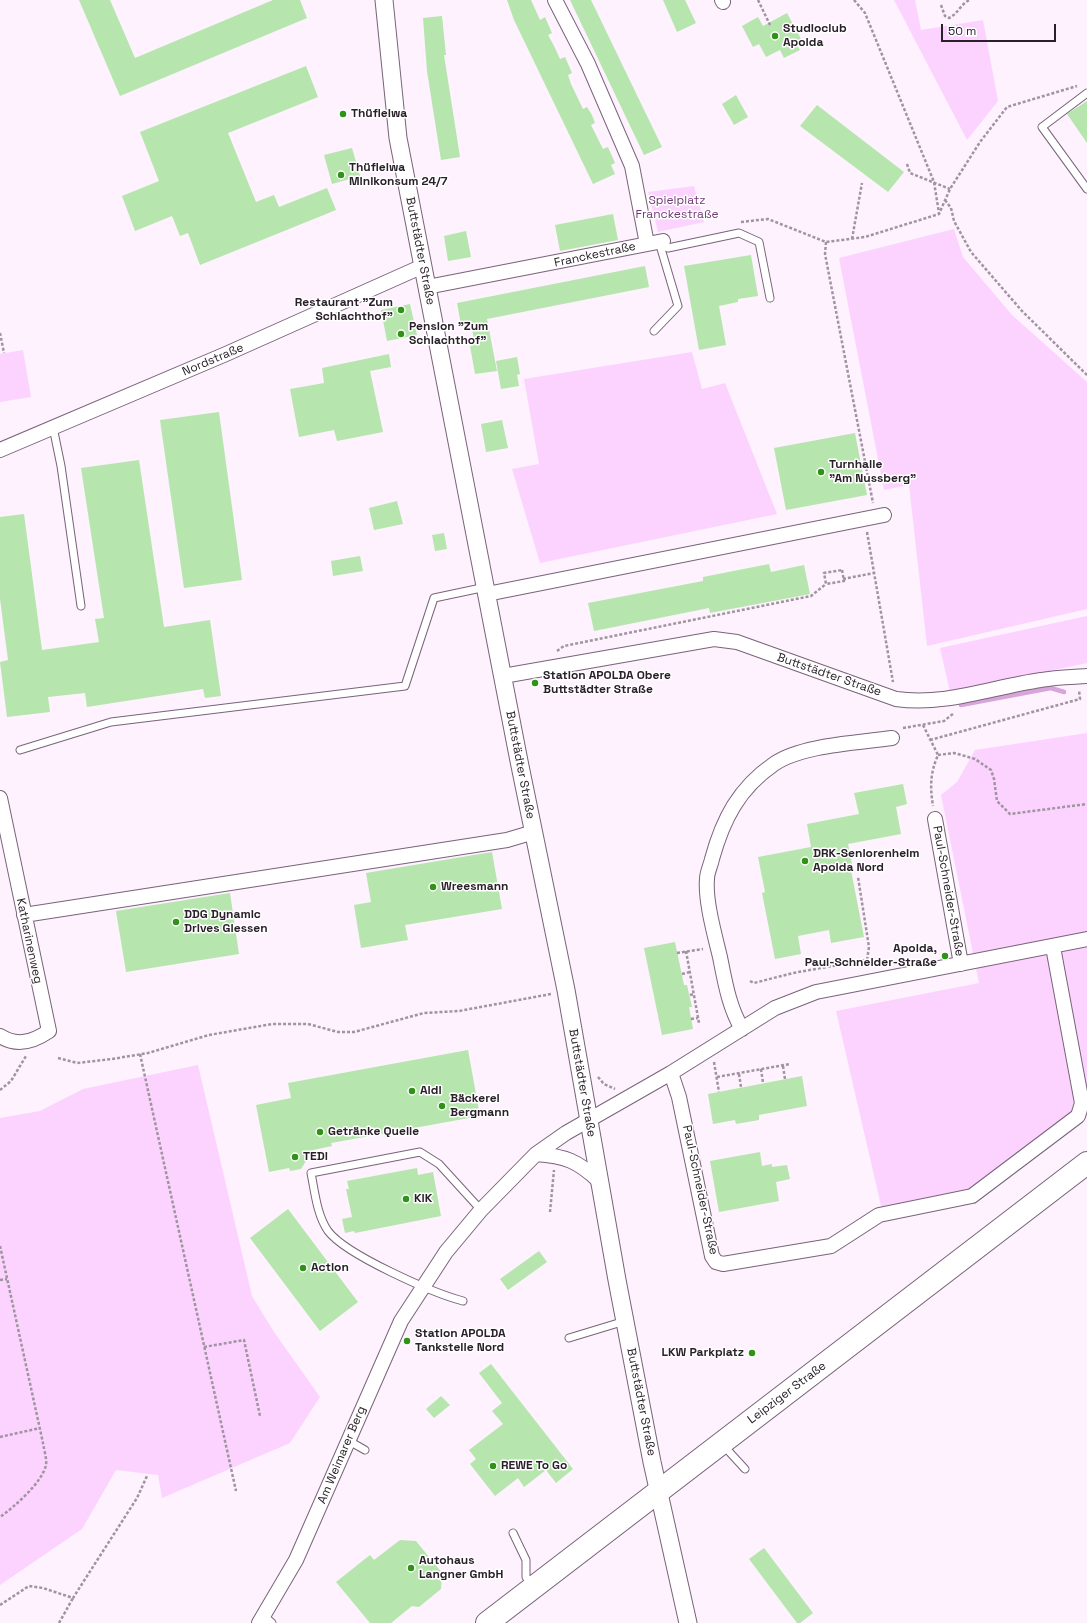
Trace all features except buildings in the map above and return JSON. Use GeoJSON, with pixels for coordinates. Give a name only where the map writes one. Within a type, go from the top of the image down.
{"type":"FeatureCollection","features":[{"type":"Feature","properties":{"kind":"main road","name":"Leipziger Straße"},"geometry":{"type":"LineString","coordinates":[[487,1623],[1087,1163]]}},
{"type":"Feature","properties":{"kind":"street","name":"Buttstädter Straße"},"geometry":{"type":"LineString","coordinates":[[384,0],[395,120],[503,676],[566,990],[625,1321],[659,1492],[688,1623]]}},
{"type":"Feature","properties":{"kind":"street","name":"Franckestraße"},"geometry":{"type":"LineString","coordinates":[[427,287],[656,242],[632,166],[588,64],[555,0]]}},
{"type":"Feature","properties":{"kind":"street","name":"Nordstraße"},"geometry":{"type":"LineString","coordinates":[[0,450],[226,354],[424,266]]}},
{"type":"Feature","properties":{"kind":"street"},"geometry":{"type":"LineString","coordinates":[[487,590],[875,517]]}},
{"type":"Feature","properties":{"kind":"street","name":"Buttstädter Straße"},"geometry":{"type":"LineString","coordinates":[[503,676],[714,639],[738,642],[896,699],[928,701],[953,698],[1042,680],[1082,676]]}},
{"type":"Feature","properties":{"kind":"street"},"geometry":{"type":"LineString","coordinates":[[742,1029],[732,1008],[717,947],[707,879],[716,844],[728,813],[754,780],[775,763],[806,751],[897,733]]}},
{"type":"Feature","properties":{"kind":"street","name":"Katharinenweg"},"geometry":{"type":"LineString","coordinates":[[0,798],[49,1031],[37,1040],[23,1043],[7,1040],[0,1036]]}},
{"type":"Feature","properties":{"kind":"street","name":"Paul-Schneider-Straße"},"geometry":{"type":"LineString","coordinates":[[935,819],[961,964]]}},
{"type":"Feature","properties":{"kind":"street"},"geometry":{"type":"LineString","coordinates":[[24,915],[507,840],[534,832]]}},
{"type":"Feature","properties":{"kind":"street","name":"Paul-Schneider-Straße"},"geometry":{"type":"LineString","coordinates":[[588,1119],[611,1108],[671,1073],[776,1008],[816,992],[1053,947],[1087,939]]}},
{"type":"Feature","properties":{"kind":"street","name":"Paul-Schneider-Straße"},"geometry":{"type":"LineString","coordinates":[[671,1073],[679,1097],[712,1256],[716,1262],[723,1264],[831,1246],[879,1215],[972,1196],[1078,1116],[1082,1103],[1053,947]]}},
{"type":"Feature","properties":{"kind":"street","name":"Am Weimarer Berg"},"geometry":{"type":"LineString","coordinates":[[265,1620],[296,1560],[401,1321],[446,1252],[481,1210],[536,1154],[588,1119]]}},
{"type":"Feature","properties":{"kind":"street"},"geometry":{"type":"LineString","coordinates":[[536,1154],[556,1156],[580,1164],[599,1181]]}},
{"type":"Feature","properties":{"kind":"lane"},"geometry":{"type":"LineString","coordinates":[[1087,93],[1042,127],[1087,189]]}},
{"type":"Feature","properties":{"kind":"lane"},"geometry":{"type":"LineString","coordinates":[[656,242],[668,248],[739,233],[759,242],[770,298]]}},
{"type":"Feature","properties":{"kind":"lane"},"geometry":{"type":"LineString","coordinates":[[654,331],[678,306],[656,242]]}},
{"type":"Feature","properties":{"kind":"lane"},"geometry":{"type":"LineString","coordinates":[[53,427],[61,466],[81,606]]}},
{"type":"Feature","properties":{"kind":"lane"},"geometry":{"type":"LineString","coordinates":[[20,750],[111,722],[406,686],[434,598],[487,590]]}},
{"type":"Feature","properties":{"kind":"lane"},"geometry":{"type":"LineString","coordinates":[[463,1302],[442,1295],[350,1250],[329,1232],[320,1216],[311,1173],[420,1152],[439,1164],[481,1210]]}},
{"type":"Feature","properties":{"kind":"lane"},"geometry":{"type":"LineString","coordinates":[[569,1338],[625,1321]]}},
{"type":"Feature","properties":{"kind":"lane"},"geometry":{"type":"LineString","coordinates":[[348,1441],[365,1450]]}},
{"type":"Feature","properties":{"kind":"lane"},"geometry":{"type":"LineString","coordinates":[[721,1444],[744,1470]]}},
{"type":"Feature","properties":{"kind":"lane"},"geometry":{"type":"LineString","coordinates":[[513,1533],[526,1560],[526,1576],[533,1587]]}},
{"type":"Feature","properties":{"kind":"path"},"geometry":{"type":"LineString","coordinates":[[758,0],[770,26]]}},
{"type":"Feature","properties":{"kind":"path"},"geometry":{"type":"LineString","coordinates":[[854,0],[868,20],[934,182],[939,214]]}},
{"type":"Feature","properties":{"kind":"path"},"geometry":{"type":"LineString","coordinates":[[941,5],[945,16],[950,18],[970,0]]}},
{"type":"Feature","properties":{"kind":"path"},"geometry":{"type":"LineString","coordinates":[[739,222],[768,220],[826,242],[865,237],[939,214],[950,190],[980,142],[1006,107],[1080,85]]}},
{"type":"Feature","properties":{"kind":"path"},"geometry":{"type":"LineString","coordinates":[[907,164],[910,173],[950,190]]}},
{"type":"Feature","properties":{"kind":"path"},"geometry":{"type":"LineString","coordinates":[[852,239],[862,182]]}},
{"type":"Feature","properties":{"kind":"path"},"geometry":{"type":"LineString","coordinates":[[945,200],[951,208],[954,221],[971,252],[1022,311],[1087,375]]}},
{"type":"Feature","properties":{"kind":"path"},"geometry":{"type":"LineString","coordinates":[[826,242],[825,254],[875,517],[874,573],[896,699]]}},
{"type":"Feature","properties":{"kind":"path"},"geometry":{"type":"LineString","coordinates":[[0,333],[4,353]]}},
{"type":"Feature","properties":{"kind":"path"},"geometry":{"type":"LineString","coordinates":[[826,584],[824,572],[842,570],[843,579]]}},
{"type":"Feature","properties":{"kind":"path"},"geometry":{"type":"LineString","coordinates":[[552,655],[564,646],[811,596],[826,584],[874,573]]}},
{"type":"Feature","properties":{"kind":"path"},"geometry":{"type":"LineString","coordinates":[[930,740],[1080,700],[1082,676]]}},
{"type":"Feature","properties":{"kind":"path"},"geometry":{"type":"LineString","coordinates":[[897,733],[923,725],[936,723],[951,717],[954,712],[953,698]]}},
{"type":"Feature","properties":{"kind":"path"},"geometry":{"type":"LineString","coordinates":[[923,725],[938,755]]}},
{"type":"Feature","properties":{"kind":"path"},"geometry":{"type":"LineString","coordinates":[[938,755],[954,753],[965,756],[975,759],[991,770],[994,779],[997,801],[1010,814],[1087,804]]}},
{"type":"Feature","properties":{"kind":"path"},"geometry":{"type":"LineString","coordinates":[[935,819],[930,787],[931,771],[938,755]]}},
{"type":"Feature","properties":{"kind":"path"},"geometry":{"type":"LineString","coordinates":[[750,982],[754,983],[793,973],[867,960],[870,947],[858,877]]}},
{"type":"Feature","properties":{"kind":"path"},"geometry":{"type":"LineString","coordinates":[[677,953],[717,947]]}},
{"type":"Feature","properties":{"kind":"path"},"geometry":{"type":"LineString","coordinates":[[686,951],[699,1023]]}},
{"type":"Feature","properties":{"kind":"path"},"geometry":{"type":"LineString","coordinates":[[682,974],[690,972]]}},
{"type":"Feature","properties":{"kind":"path"},"geometry":{"type":"LineString","coordinates":[[58,1058],[77,1063],[148,1053],[209,1035],[272,1024],[308,1024],[338,1032],[354,1032],[424,1013],[459,1011],[566,990]]}},
{"type":"Feature","properties":{"kind":"path"},"geometry":{"type":"LineString","coordinates":[[690,995],[694,994]]}},
{"type":"Feature","properties":{"kind":"path"},"geometry":{"type":"LineString","coordinates":[[691,1019],[698,1018]]}},
{"type":"Feature","properties":{"kind":"path"},"geometry":{"type":"LineString","coordinates":[[0,1090],[11,1081],[29,1051],[31,1041]]}},
{"type":"Feature","properties":{"kind":"path"},"geometry":{"type":"LineString","coordinates":[[707,1051],[714,1061],[719,1092]]}},
{"type":"Feature","properties":{"kind":"path"},"geometry":{"type":"LineString","coordinates":[[140,1054],[236,1491]]}},
{"type":"Feature","properties":{"kind":"path"},"geometry":{"type":"LineString","coordinates":[[717,1077],[790,1064]]}},
{"type":"Feature","properties":{"kind":"path"},"geometry":{"type":"LineString","coordinates":[[782,1066],[785,1079]]}},
{"type":"Feature","properties":{"kind":"path"},"geometry":{"type":"LineString","coordinates":[[761,1069],[763,1083]]}},
{"type":"Feature","properties":{"kind":"path"},"geometry":{"type":"LineString","coordinates":[[597,1074],[604,1084],[617,1089]]}},
{"type":"Feature","properties":{"kind":"path"},"geometry":{"type":"LineString","coordinates":[[739,1074],[741,1087]]}},
{"type":"Feature","properties":{"kind":"path"},"geometry":{"type":"LineString","coordinates":[[550,1212],[556,1156]]}},
{"type":"Feature","properties":{"kind":"path"},"geometry":{"type":"LineString","coordinates":[[0,1246],[40,1428],[46,1465],[39,1479],[17,1505],[0,1517]]}},
{"type":"Feature","properties":{"kind":"path"},"geometry":{"type":"LineString","coordinates":[[0,1280],[7,1279]]}},
{"type":"Feature","properties":{"kind":"path"},"geometry":{"type":"LineString","coordinates":[[204,1347],[244,1340],[260,1416]]}},
{"type":"Feature","properties":{"kind":"path"},"geometry":{"type":"LineString","coordinates":[[0,1437],[40,1428]]}},
{"type":"Feature","properties":{"kind":"path"},"geometry":{"type":"LineString","coordinates":[[59,1623],[73,1598],[137,1498],[147,1476]]}},
{"type":"Feature","properties":{"kind":"path"},"geometry":{"type":"LineString","coordinates":[[0,1605],[29,1586],[43,1588],[73,1598]]}},
{"type":"Feature","properties":{"kind":"green space"},"geometry":{"type":"Polygon","coordinates":[[[894,0],[915,0],[921,30],[983,20],[998,101],[967,140],[894,0]]]}},
{"type":"Feature","properties":{"kind":"green space","name":"Spielplatz Franckestraße"},"geometry":{"type":"Polygon","coordinates":[[[694,186],[704,222],[658,232],[648,192],[694,186]]]}},
{"type":"Feature","properties":{"kind":"green space"},"geometry":{"type":"Polygon","coordinates":[[[954,229],[963,257],[1012,315],[1087,382],[1087,609],[927,646],[909,485],[884,490],[839,258],[954,229]]]}},
{"type":"Feature","properties":{"kind":"green space"},"geometry":{"type":"Polygon","coordinates":[[[23,350],[31,397],[0,402],[0,354],[23,350]]]}},
{"type":"Feature","properties":{"kind":"green space"},"geometry":{"type":"Polygon","coordinates":[[[692,352],[702,389],[725,383],[777,514],[540,563],[512,469],[539,464],[524,379],[692,352]]]}},
{"type":"Feature","properties":{"kind":"green space"},"geometry":{"type":"Polygon","coordinates":[[[1087,616],[1087,663],[950,692],[940,648],[1087,616]]]}},
{"type":"Feature","properties":{"kind":"green space"},"geometry":{"type":"Polygon","coordinates":[[[1087,733],[1087,1104],[976,1190],[882,1210],[836,1011],[979,983],[941,795],[957,782],[975,750],[1087,733]]]}},
{"type":"Feature","properties":{"kind":"green space"},"geometry":{"type":"Polygon","coordinates":[[[198,1065],[252,1296],[274,1332],[320,1397],[290,1443],[162,1498],[158,1475],[116,1470],[82,1529],[0,1585],[0,1118],[40,1111],[83,1089],[198,1065]]]}},
{"type":"Feature","properties":{"kind":"waterway"},"geometry":{"type":"LineString","coordinates":[[961,705],[1051,688],[1064,692]]}},
{"type":"Feature","properties":{"kind":"place","name":"Studioclub Apolda"},"geometry":{"type":"Point","coordinates":[775,36]}},
{"type":"Feature","properties":{"kind":"place","name":"Thüfleiwa"},"geometry":{"type":"Point","coordinates":[343,114]}},
{"type":"Feature","properties":{"kind":"place","name":"Thüfleiwa Minikonsum 24/7"},"geometry":{"type":"Point","coordinates":[341,175]}},
{"type":"Feature","properties":{"kind":"place","name":"Restaurant \"Zum Schlachthof\""},"geometry":{"type":"Point","coordinates":[401,310]}},
{"type":"Feature","properties":{"kind":"place","name":"Pension \"Zum Schlachthof\""},"geometry":{"type":"Point","coordinates":[401,334]}},
{"type":"Feature","properties":{"kind":"place","name":"Turnhalle \"Am Nussberg\""},"geometry":{"type":"Point","coordinates":[821,472]}},
{"type":"Feature","properties":{"kind":"place","name":"Station APOLDA Obere Buttstädter Straße"},"geometry":{"type":"Point","coordinates":[535,683]}},
{"type":"Feature","properties":{"kind":"place","name":"DRK-Seniorenheim Apolda Nord"},"geometry":{"type":"Point","coordinates":[805,861]}},
{"type":"Feature","properties":{"kind":"place","name":"Wreesmann"},"geometry":{"type":"Point","coordinates":[433,887]}},
{"type":"Feature","properties":{"kind":"place","name":"DDG Dynamic Drives Giessen"},"geometry":{"type":"Point","coordinates":[176,922]}},
{"type":"Feature","properties":{"kind":"place","name":"Apolda, Paul-Schneider-Straße"},"geometry":{"type":"Point","coordinates":[945,956]}},
{"type":"Feature","properties":{"kind":"place","name":"Aldi"},"geometry":{"type":"Point","coordinates":[412,1091]}},
{"type":"Feature","properties":{"kind":"place","name":"Bäckerei Bergmann"},"geometry":{"type":"Point","coordinates":[442,1106]}},
{"type":"Feature","properties":{"kind":"place","name":"Getränke Quelle"},"geometry":{"type":"Point","coordinates":[320,1132]}},
{"type":"Feature","properties":{"kind":"place","name":"TEDi"},"geometry":{"type":"Point","coordinates":[295,1157]}},
{"type":"Feature","properties":{"kind":"place","name":"KiK"},"geometry":{"type":"Point","coordinates":[406,1199]}},
{"type":"Feature","properties":{"kind":"place","name":"Action"},"geometry":{"type":"Point","coordinates":[303,1268]}},
{"type":"Feature","properties":{"kind":"place","name":"Station APOLDA Tankstelle Nord"},"geometry":{"type":"Point","coordinates":[407,1341]}},
{"type":"Feature","properties":{"kind":"place","name":"LKW Parkplatz"},"geometry":{"type":"Point","coordinates":[752,1353]}},
{"type":"Feature","properties":{"kind":"place","name":"REWE To Go"},"geometry":{"type":"Point","coordinates":[493,1466]}},
{"type":"Feature","properties":{"kind":"place","name":"Autohaus Langner GmbH"},"geometry":{"type":"Point","coordinates":[411,1568]}}]}
